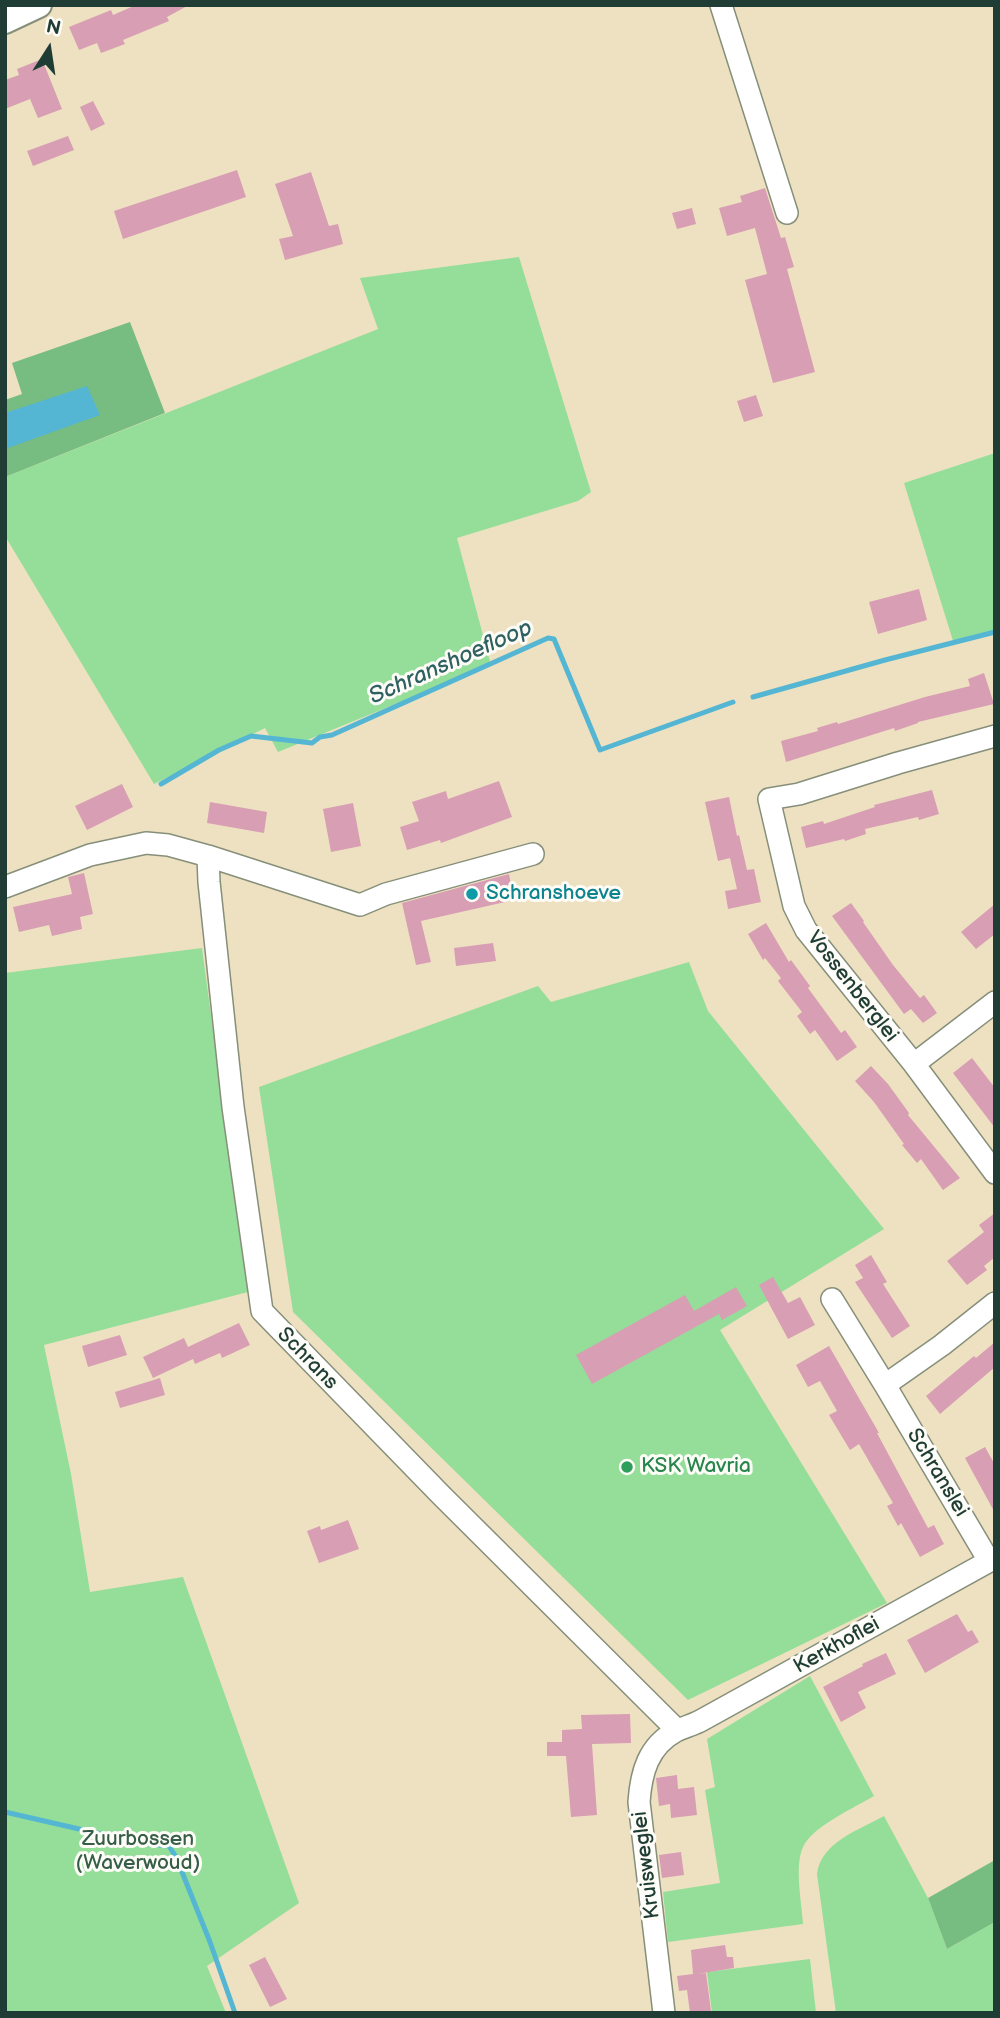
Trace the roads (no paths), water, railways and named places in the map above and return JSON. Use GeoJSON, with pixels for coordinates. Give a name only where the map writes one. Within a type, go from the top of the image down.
{"type":"FeatureCollection","features":[{"type":"Feature","properties":{"kind":"street"},"geometry":{"type":"LineString","coordinates":[[5,20],[39,5]]}},
{"type":"Feature","properties":{"kind":"street"},"geometry":{"type":"LineString","coordinates":[[721,5],[787,214]]}},
{"type":"Feature","properties":{"kind":"street","name":"Vossenberglei"},"geometry":{"type":"LineString","coordinates":[[995,736],[799,794],[769,799],[794,906],[806,930],[914,1064],[995,1172]]}},
{"type":"Feature","properties":{"kind":"street"},"geometry":{"type":"LineString","coordinates":[[5,887],[90,855],[146,842],[208,856],[360,905],[386,894],[533,854]]}},
{"type":"Feature","properties":{"kind":"street","name":"Schrans"},"geometry":{"type":"LineString","coordinates":[[208,856],[233,1107],[262,1311],[431,1486],[677,1730]]}},
{"type":"Feature","properties":{"kind":"street"},"geometry":{"type":"LineString","coordinates":[[914,1064],[995,1002]]}},
{"type":"Feature","properties":{"kind":"street","name":"Schranslei"},"geometry":{"type":"LineString","coordinates":[[832,1299],[992,1560]]}},
{"type":"Feature","properties":{"kind":"street"},"geometry":{"type":"LineString","coordinates":[[885,1385],[995,1303]]}},
{"type":"Feature","properties":{"kind":"street","name":"Kerkhoflei"},"geometry":{"type":"LineString","coordinates":[[677,1730],[690,1727],[992,1560]]}},
{"type":"Feature","properties":{"kind":"street","name":"Kruisweglei"},"geometry":{"type":"LineString","coordinates":[[664,2013],[639,1802],[640,1780],[659,1743],[677,1730]]}},
{"type":"Feature","properties":{"kind":"water"},"geometry":{"type":"Polygon","coordinates":[[[87,386],[100,415],[5,449],[5,413],[87,386]]]}},
{"type":"Feature","properties":{"kind":"waterway","name":"Schranshoefloop"},"geometry":{"type":"LineString","coordinates":[[753,697],[995,632]]}},
{"type":"Feature","properties":{"kind":"waterway","name":"Schranshoefloop"},"geometry":{"type":"LineString","coordinates":[[161,784],[219,750],[251,736],[312,743],[320,737],[332,735],[548,638],[554,639],[600,750],[733,702]]}},
{"type":"Feature","properties":{"kind":"waterway"},"geometry":{"type":"LineString","coordinates":[[5,1812],[140,1843],[169,1846],[176,1857],[210,1942],[235,2013]]}},
{"type":"Feature","properties":{"kind":"place","name":"Schranshoeve"},"geometry":{"type":"Point","coordinates":[472,894]}},
{"type":"Feature","properties":{"kind":"place","name":"KSK Wavria"},"geometry":{"type":"Point","coordinates":[627,1467]}},
{"type":"Feature","properties":{"kind":"park label","name":"Zuurbossen (Waverwoud)"},"geometry":{"type":"Point","coordinates":[138,1852]}}]}
